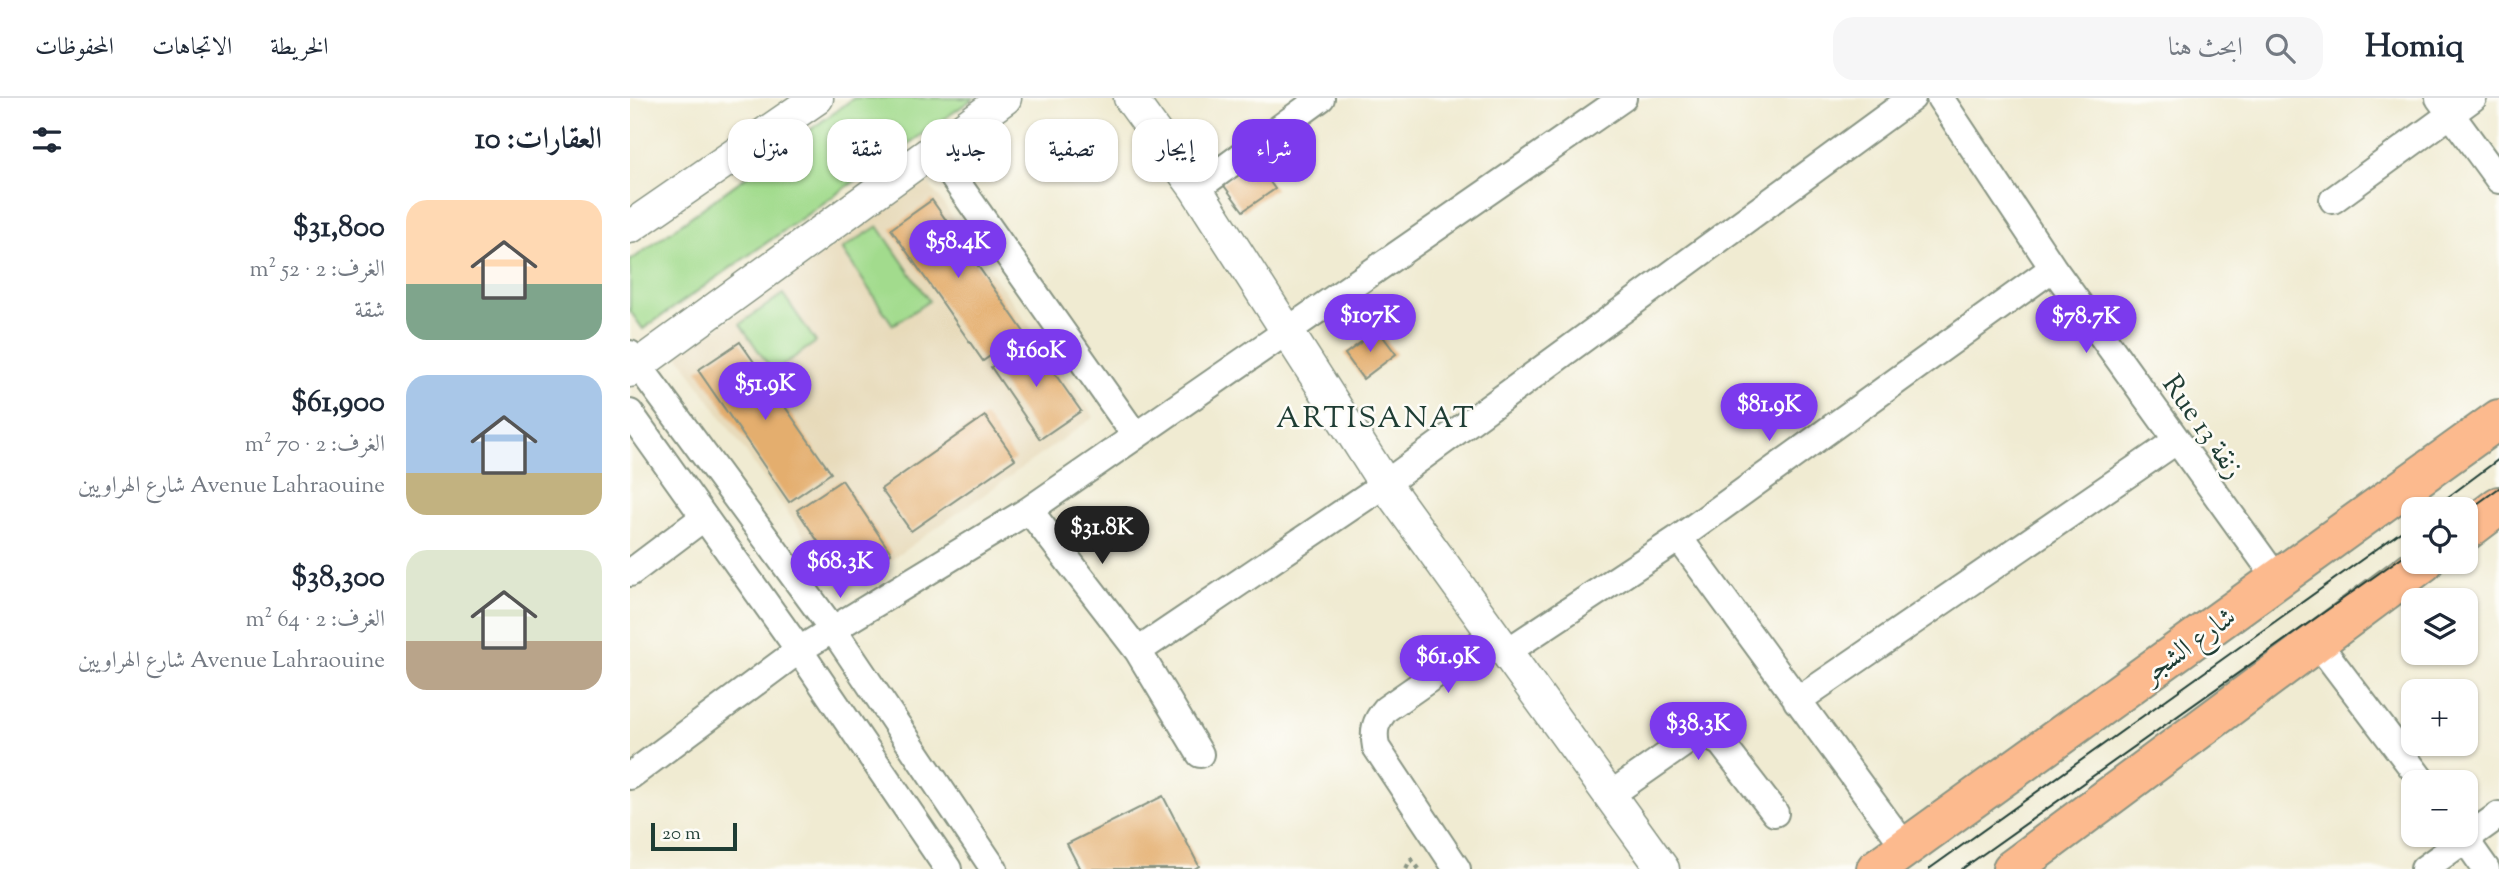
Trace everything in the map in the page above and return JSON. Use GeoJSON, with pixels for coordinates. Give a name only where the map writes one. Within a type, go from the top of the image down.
{"type":"FeatureCollection","features":[{"type":"Feature","properties":{"kind":"main road","name":"شارع الشجر"},"geometry":{"type":"LineString","coordinates":[[1891,859],[2499,419]]}},
{"type":"Feature","properties":{"kind":"main road"},"geometry":{"type":"LineString","coordinates":[[2478,522],[2499,506]]}},
{"type":"Feature","properties":{"kind":"main road"},"geometry":{"type":"LineString","coordinates":[[2012,869],[2408,574]]}},
{"type":"Feature","properties":{"kind":"street"},"geometry":{"type":"LineString","coordinates":[[630,227],[817,98]]}},
{"type":"Feature","properties":{"kind":"street"},"geometry":{"type":"LineString","coordinates":[[976,119],[1005,98]]}},
{"type":"Feature","properties":{"kind":"street"},"geometry":{"type":"LineString","coordinates":[[1130,98],[1196,189],[1385,484],[1502,642],[1662,869]]}},
{"type":"Feature","properties":{"kind":"street"},"geometry":{"type":"LineString","coordinates":[[1196,189],[1321,98]]}},
{"type":"Feature","properties":{"kind":"street"},"geometry":{"type":"LineString","coordinates":[[630,776],[799,650],[1029,510],[1623,98]]}},
{"type":"Feature","properties":{"kind":"street"},"geometry":{"type":"LineString","coordinates":[[1138,651],[1385,484],[1912,98]]}},
{"type":"Feature","properties":{"kind":"street","name":"Rue 13 زنقة"},"geometry":{"type":"LineString","coordinates":[[1940,98],[2053,268],[2277,579]]}},
{"type":"Feature","properties":{"kind":"street"},"geometry":{"type":"LineString","coordinates":[[2333,200],[2445,106],[2473,98]]}},
{"type":"Feature","properties":{"kind":"street"},"geometry":{"type":"LineString","coordinates":[[2445,106],[2499,180]]}},
{"type":"Feature","properties":{"kind":"street"},"geometry":{"type":"LineString","coordinates":[[921,159],[633,363],[834,631],[994,869]]}},
{"type":"Feature","properties":{"kind":"street"},"geometry":{"type":"LineString","coordinates":[[957,182],[1135,435]]}},
{"type":"Feature","properties":{"kind":"street"},"geometry":{"type":"LineString","coordinates":[[1457,869],[1376,747],[1374,731],[1378,719],[1386,709],[1679,538],[2053,268]]}},
{"type":"Feature","properties":{"kind":"street"},"geometry":{"type":"LineString","coordinates":[[630,413],[799,650],[948,869]]}},
{"type":"Feature","properties":{"kind":"street"},"geometry":{"type":"LineString","coordinates":[[1797,701],[2176,441]]}},
{"type":"Feature","properties":{"kind":"street"},"geometry":{"type":"LineString","coordinates":[[1029,510],[1138,651],[1200,754]]}},
{"type":"Feature","properties":{"kind":"street"},"geometry":{"type":"LineString","coordinates":[[630,573],[703,518]]}},
{"type":"Feature","properties":{"kind":"street"},"geometry":{"type":"LineString","coordinates":[[1679,538],[1797,701],[1891,859]]}},
{"type":"Feature","properties":{"kind":"street"},"geometry":{"type":"LineString","coordinates":[[2317,642],[2414,770]]}},
{"type":"Feature","properties":{"kind":"street"},"geometry":{"type":"LineString","coordinates":[[1610,795],[1693,737],[1708,736],[1721,743],[1774,813]]}},
{"type":"Feature","properties":{"kind":"street"},"geometry":{"type":"LineString","coordinates":[[2478,828],[2499,815]]}},
{"type":"Feature","properties":{"kind":"street"},"geometry":{"type":"LineString","coordinates":[[2424,869],[2452,847]]}},
{"type":"Feature","properties":{"kind":"street"},"geometry":{"type":"LineString","coordinates":[[2471,847],[2486,869]]}},
{"type":"Feature","properties":{"kind":"path"},"geometry":{"type":"LineString","coordinates":[[1406,869],[1411,859],[1419,869]]}},
{"type":"Feature","properties":{"kind":"shaded area"},"geometry":{"type":"Polygon","coordinates":[[[928,182],[1094,417],[844,593],[678,355],[928,182]]]}},
{"type":"Feature","properties":{"kind":"green space"},"geometry":{"type":"Polygon","coordinates":[[[854,98],[974,98],[944,119],[921,119],[921,135],[907,145],[907,119],[827,119],[827,182],[854,182],[643,329],[630,311],[630,261],[739,182],[813,182],[813,128],[854,98]]]}},
{"type":"Feature","properties":{"kind":"green space"},"geometry":{"type":"Polygon","coordinates":[[[878,226],[929,301],[893,325],[842,249],[878,226]]]}},
{"type":"Feature","properties":{"kind":"green space"},"geometry":{"type":"Polygon","coordinates":[[[783,294],[816,342],[773,372],[740,324],[783,294]]]}},
{"type":"Feature","properties":{"kind":"building"},"geometry":{"type":"Polygon","coordinates":[[[1232,176],[1232,182],[1270,182],[1275,189],[1243,211],[1222,183],[1232,176]]]}},
{"type":"Feature","properties":{"kind":"building"},"geometry":{"type":"Polygon","coordinates":[[[932,200],[1024,332],[983,361],[891,229],[932,200]]]}},
{"type":"Feature","properties":{"kind":"building"},"geometry":{"type":"Polygon","coordinates":[[[1378,330],[1396,354],[1363,379],[1345,354],[1378,330]]]}},
{"type":"Feature","properties":{"kind":"building"},"geometry":{"type":"Polygon","coordinates":[[[1031,340],[1081,411],[1040,439],[991,367],[1031,340]]]}},
{"type":"Feature","properties":{"kind":"building"},"geometry":{"type":"Polygon","coordinates":[[[740,342],[831,473],[789,502],[698,370],[740,342]]]}},
{"type":"Feature","properties":{"kind":"building"},"geometry":{"type":"Polygon","coordinates":[[[985,416],[1015,459],[911,531],[881,489],[985,416]]]}},
{"type":"Feature","properties":{"kind":"building"},"geometry":{"type":"Polygon","coordinates":[[[842,480],[891,553],[846,583],[797,510],[842,480]]]}},
{"type":"Feature","properties":{"kind":"building"},"geometry":{"type":"Polygon","coordinates":[[[1163,796],[1199,866],[1194,869],[1075,869],[1079,867],[1067,844],[1163,796]]]}},
{"type":"Feature","properties":{"kind":"tram line"},"geometry":{"type":"LineString","coordinates":[[2448,497],[2499,459]]}},
{"type":"Feature","properties":{"kind":"tram line"},"geometry":{"type":"LineString","coordinates":[[2478,503],[2499,488]]}},
{"type":"Feature","properties":{"kind":"tram line"},"geometry":{"type":"LineString","coordinates":[[1929,869],[2401,532]]}},
{"type":"Feature","properties":{"kind":"tram line"},"geometry":{"type":"LineString","coordinates":[[1962,869],[2401,558]]}},
{"type":"Feature","properties":{"kind":"district","name":"ARTISANAT"},"geometry":{"type":"Point","coordinates":[1376,417]}}]}
